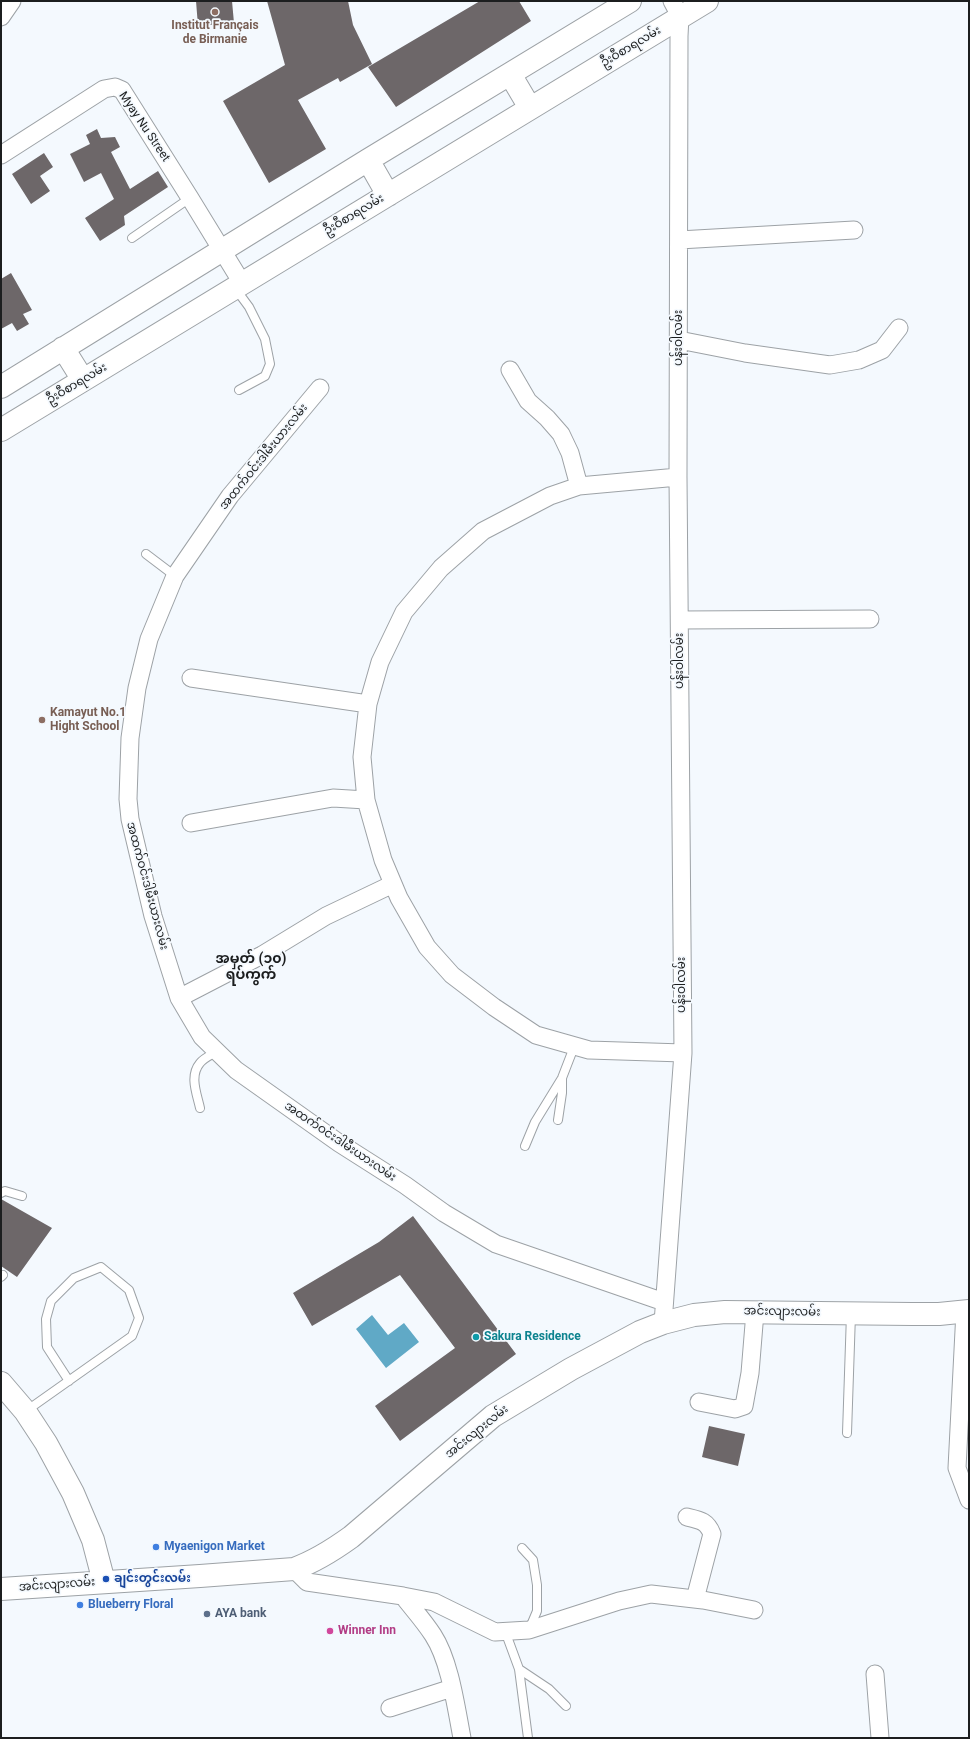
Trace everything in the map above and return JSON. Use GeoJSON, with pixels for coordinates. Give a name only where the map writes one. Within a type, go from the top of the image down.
{"type":"FeatureCollection","features":[{"type":"Feature","properties":{"kind":"main road","name":"ဦးဝီစာရလမ်း"},"geometry":{"type":"LineString","coordinates":[[1,430],[530,108],[676,9],[708,1]]}},
{"type":"Feature","properties":{"kind":"main road"},"geometry":{"type":"LineString","coordinates":[[1,387],[510,74],[615,5]]}},
{"type":"Feature","properties":{"kind":"main road"},"geometry":{"type":"LineString","coordinates":[[510,74],[530,108]]}},
{"type":"Feature","properties":{"kind":"main road"},"geometry":{"type":"LineString","coordinates":[[368,160],[388,195]]}},
{"type":"Feature","properties":{"kind":"main road"},"geometry":{"type":"LineString","coordinates":[[63,348],[83,380]]}},
{"type":"Feature","properties":{"kind":"main road","name":"အင်းလျားလမ်း"},"geometry":{"type":"LineString","coordinates":[[1,1589],[294,1569],[327,1555],[352,1536],[493,1416],[571,1369],[640,1332],[664,1313],[694,1315],[754,1312],[939,1314],[967,1311]]}},
{"type":"Feature","properties":{"kind":"main road"},"geometry":{"type":"LineString","coordinates":[[1,1383],[25,1411],[46,1442],[73,1493],[93,1540],[104,1582]]}},
{"type":"Feature","properties":{"kind":"street"},"geometry":{"type":"LineString","coordinates":[[1,17],[12,1]]}},
{"type":"Feature","properties":{"kind":"street","name":"ပန်းဝါလမ်း"},"geometry":{"type":"LineString","coordinates":[[664,1313],[683,1053],[678,477],[679,36],[676,9]]}},
{"type":"Feature","properties":{"kind":"street","name":"Myay Nu Street"},"geometry":{"type":"LineString","coordinates":[[1,155],[104,90],[115,87],[122,90],[223,250],[238,285]]}},
{"type":"Feature","properties":{"kind":"street"},"geometry":{"type":"LineString","coordinates":[[679,240],[854,230]]}},
{"type":"Feature","properties":{"kind":"street"},"geometry":{"type":"LineString","coordinates":[[678,340],[745,353],[830,365],[859,360],[882,350],[899,328]]}},
{"type":"Feature","properties":{"kind":"street"},"geometry":{"type":"LineString","coordinates":[[510,370],[528,401],[547,418],[561,434],[570,453],[579,486]]}},
{"type":"Feature","properties":{"kind":"street","name":"အထက်ဝင်းဒါမီးယားလမ်း"},"geometry":{"type":"LineString","coordinates":[[320,388],[230,496],[175,576],[149,639],[137,688],[130,738],[128,799],[130,819],[153,916],[180,998],[202,1037],[236,1070],[338,1143],[405,1185],[444,1214],[496,1244],[664,1313]]}},
{"type":"Feature","properties":{"kind":"street"},"geometry":{"type":"LineString","coordinates":[[678,477],[579,486],[550,496],[483,531],[440,568],[404,612],[380,662],[368,704],[362,757],[366,800],[383,860],[399,898],[427,946],[452,975],[494,1007],[536,1035],[589,1050],[683,1053]]}},
{"type":"Feature","properties":{"kind":"street"},"geometry":{"type":"LineString","coordinates":[[680,620],[870,619]]}},
{"type":"Feature","properties":{"kind":"street"},"geometry":{"type":"LineString","coordinates":[[191,678],[368,704]]}},
{"type":"Feature","properties":{"kind":"street"},"geometry":{"type":"LineString","coordinates":[[191,823],[333,798],[366,800]]}},
{"type":"Feature","properties":{"kind":"street"},"geometry":{"type":"LineString","coordinates":[[180,998],[262,955],[326,916],[393,884]]}},
{"type":"Feature","properties":{"kind":"street"},"geometry":{"type":"LineString","coordinates":[[967,1311],[956,1468],[969,1500]]}},
{"type":"Feature","properties":{"kind":"street"},"geometry":{"type":"LineString","coordinates":[[699,1402],[735,1409],[744,1406],[750,1373],[754,1312]]}},
{"type":"Feature","properties":{"kind":"street"},"geometry":{"type":"LineString","coordinates":[[687,1517],[702,1520],[709,1526],[712,1534],[695,1599]]}},
{"type":"Feature","properties":{"kind":"street"},"geometry":{"type":"LineString","coordinates":[[294,1569],[307,1582],[434,1602],[494,1632],[529,1630],[619,1601],[651,1594],[695,1599],[754,1610]]}},
{"type":"Feature","properties":{"kind":"street"},"geometry":{"type":"LineString","coordinates":[[403,1596],[434,1636],[443,1655],[452,1688],[462,1738]]}},
{"type":"Feature","properties":{"kind":"street"},"geometry":{"type":"LineString","coordinates":[[875,1674],[880,1738]]}},
{"type":"Feature","properties":{"kind":"street"},"geometry":{"type":"LineString","coordinates":[[390,1708],[452,1688]]}},
{"type":"Feature","properties":{"kind":"lane"},"geometry":{"type":"LineString","coordinates":[[132,238],[190,198]]}},
{"type":"Feature","properties":{"kind":"lane"},"geometry":{"type":"LineString","coordinates":[[238,285],[248,307],[261,329],[270,364],[266,376],[239,390]]}},
{"type":"Feature","properties":{"kind":"lane"},"geometry":{"type":"LineString","coordinates":[[146,554],[175,576]]}},
{"type":"Feature","properties":{"kind":"lane"},"geometry":{"type":"LineString","coordinates":[[525,1146],[535,1122],[562,1078],[574,1047]]}},
{"type":"Feature","properties":{"kind":"lane"},"geometry":{"type":"LineString","coordinates":[[200,1108],[194,1080],[195,1072],[200,1062],[216,1052]]}},
{"type":"Feature","properties":{"kind":"lane"},"geometry":{"type":"LineString","coordinates":[[558,1120],[562,1093],[562,1078]]}},
{"type":"Feature","properties":{"kind":"lane"},"geometry":{"type":"LineString","coordinates":[[1,1193],[5,1191],[22,1196]]}},
{"type":"Feature","properties":{"kind":"lane"},"geometry":{"type":"LineString","coordinates":[[25,1411],[69,1381],[132,1336],[139,1318],[129,1290],[100,1268],[74,1278],[52,1301],[46,1319],[47,1347],[69,1381]]}},
{"type":"Feature","properties":{"kind":"lane"},"geometry":{"type":"LineString","coordinates":[[847,1433],[851,1313]]}},
{"type":"Feature","properties":{"kind":"lane"},"geometry":{"type":"LineString","coordinates":[[522,1548],[533,1560],[537,1585],[537,1611],[529,1630]]}},
{"type":"Feature","properties":{"kind":"lane"},"geometry":{"type":"LineString","coordinates":[[505,1632],[519,1669],[528,1738]]}},
{"type":"Feature","properties":{"kind":"lane"},"geometry":{"type":"LineString","coordinates":[[519,1669],[549,1689],[566,1706]]}},
{"type":"Feature","properties":{"kind":"water"},"geometry":{"type":"Polygon","coordinates":[[[372,1315],[388,1335],[404,1323],[419,1342],[386,1368],[356,1329],[372,1315]]]}},
{"type":"Feature","properties":{"kind":"building","name":"Institut Français de Birmanie"},"geometry":{"type":"Polygon","coordinates":[[[196,1],[232,1],[234,23],[198,26],[196,1]]]}},
{"type":"Feature","properties":{"kind":"building"},"geometry":{"type":"Polygon","coordinates":[[[267,1],[348,1],[353,25],[372,64],[340,82],[338,78],[298,100],[326,149],[269,183],[223,101],[285,65],[267,1]]]}},
{"type":"Feature","properties":{"kind":"building"},"geometry":{"type":"Polygon","coordinates":[[[480,1],[519,1],[531,21],[396,107],[368,67],[480,1]]]}},
{"type":"Feature","properties":{"kind":"building"},"geometry":{"type":"Polygon","coordinates":[[[97,129],[101,138],[115,137],[120,147],[111,152],[130,189],[158,171],[168,187],[124,216],[125,225],[100,241],[85,218],[114,199],[101,173],[84,182],[70,154],[90,144],[86,135],[97,129]]]}},
{"type":"Feature","properties":{"kind":"building"},"geometry":{"type":"Polygon","coordinates":[[[44,153],[53,167],[40,176],[50,191],[31,204],[12,174],[44,153]]]}},
{"type":"Feature","properties":{"kind":"building"},"geometry":{"type":"Polygon","coordinates":[[[11,273],[32,310],[23,314],[29,324],[17,331],[12,323],[1,329],[1,279],[11,273]]]}},
{"type":"Feature","properties":{"kind":"building"},"geometry":{"type":"Polygon","coordinates":[[[1,1199],[52,1228],[17,1277],[1,1266],[1,1199]]]}},
{"type":"Feature","properties":{"kind":"building","name":"Sakura Residence"},"geometry":{"type":"Polygon","coordinates":[[[413,1216],[516,1354],[400,1441],[375,1406],[455,1348],[400,1275],[312,1326],[293,1293],[379,1242],[413,1216]]]}},
{"type":"Feature","properties":{"kind":"building"},"geometry":{"type":"Polygon","coordinates":[[[709,1426],[745,1434],[738,1466],[702,1457],[709,1426]]]}},
{"type":"Feature","properties":{"kind":"place","name":"Institut Français de Birmanie"},"geometry":{"type":"Point","coordinates":[215,12]}},
{"type":"Feature","properties":{"kind":"place","name":"Kamayut No.1 Hight School"},"geometry":{"type":"Point","coordinates":[42,720]}},
{"type":"Feature","properties":{"kind":"place","name":"Sakura Residence"},"geometry":{"type":"Point","coordinates":[476,1337]}},
{"type":"Feature","properties":{"kind":"place","name":"Myaenigon Market"},"geometry":{"type":"Point","coordinates":[156,1547]}},
{"type":"Feature","properties":{"kind":"place","name":"ချင်းတွင်းလမ်း"},"geometry":{"type":"Point","coordinates":[106,1579]}},
{"type":"Feature","properties":{"kind":"place","name":"Blueberry Floral"},"geometry":{"type":"Point","coordinates":[80,1605]}},
{"type":"Feature","properties":{"kind":"place","name":"AYA bank"},"geometry":{"type":"Point","coordinates":[207,1614]}},
{"type":"Feature","properties":{"kind":"place","name":"Winner Inn"},"geometry":{"type":"Point","coordinates":[330,1631]}},
{"type":"Feature","properties":{"kind":"district","name":"အမှတ် (၁၀) ရပ်ကွက်"},"geometry":{"type":"Point","coordinates":[251,968]}}]}
